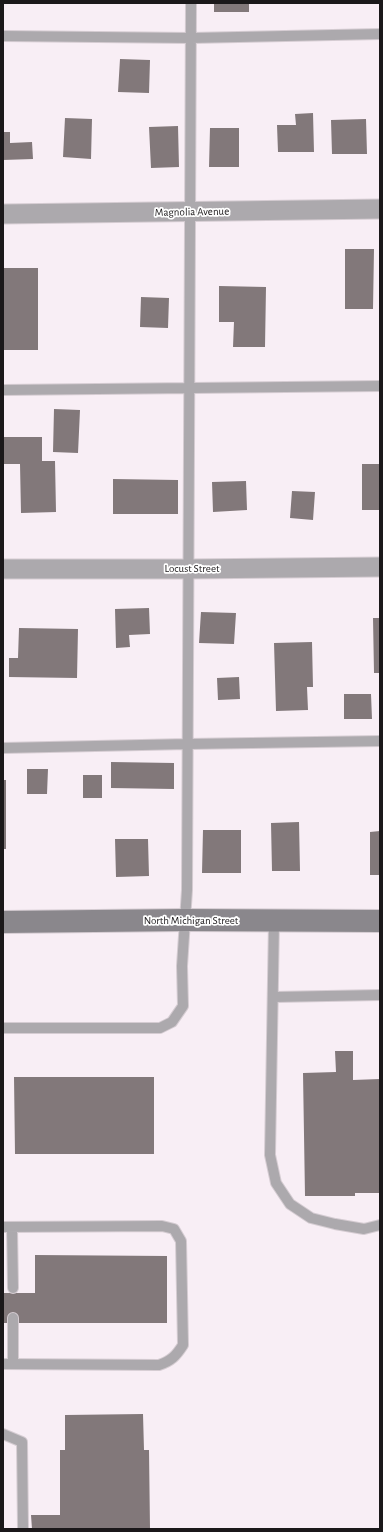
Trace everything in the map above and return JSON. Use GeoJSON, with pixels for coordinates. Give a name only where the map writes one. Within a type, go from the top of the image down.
{"type":"FeatureCollection","features":[{"type":"Feature","properties":{"kind":"street","name":"Magnolia Avenue"},"geometry":{"type":"LineString","coordinates":[[3,214],[380,209]]}},
{"type":"Feature","properties":{"kind":"street","name":"Locust Street"},"geometry":{"type":"LineString","coordinates":[[3,569],[380,567]]}},
{"type":"Feature","properties":{"kind":"street","name":"North Michigan Street"},"geometry":{"type":"LineString","coordinates":[[3,922],[185,920],[380,921]]}},
{"type":"Feature","properties":{"kind":"lane"},"geometry":{"type":"LineString","coordinates":[[3,1028],[160,1028],[172,1022],[183,1006],[182,966],[187,890],[191,3]]}},
{"type":"Feature","properties":{"kind":"lane"},"geometry":{"type":"LineString","coordinates":[[3,36],[191,38],[380,34]]}},
{"type":"Feature","properties":{"kind":"lane"},"geometry":{"type":"LineString","coordinates":[[3,390],[380,386]]}},
{"type":"Feature","properties":{"kind":"lane"},"geometry":{"type":"LineString","coordinates":[[3,748],[380,741]]}},
{"type":"Feature","properties":{"kind":"lane"},"geometry":{"type":"LineString","coordinates":[[274,921],[274,997],[270,1155],[276,1183],[290,1204],[311,1218],[364,1229],[380,1225]]}},
{"type":"Feature","properties":{"kind":"lane"},"geometry":{"type":"LineString","coordinates":[[274,997],[380,995]]}},
{"type":"Feature","properties":{"kind":"lane"},"geometry":{"type":"LineString","coordinates":[[13,1288],[8,1227],[162,1226],[174,1229],[181,1241],[183,1345],[176,1355],[168,1362],[159,1365],[8,1364],[13,1318]]}},
{"type":"Feature","properties":{"kind":"lane"},"geometry":{"type":"LineString","coordinates":[[3,1434],[22,1442],[24,1529]]}},
{"type":"Feature","properties":{"kind":"building"},"geometry":{"type":"Polygon","coordinates":[[[214,3],[249,3],[249,12],[214,12],[214,3]]]}},
{"type":"Feature","properties":{"kind":"building"},"geometry":{"type":"Polygon","coordinates":[[[120,59],[150,60],[149,93],[118,92],[120,59]]]}},
{"type":"Feature","properties":{"kind":"building"},"geometry":{"type":"Polygon","coordinates":[[[313,113],[314,152],[278,152],[277,125],[296,125],[295,114],[313,113]]]}},
{"type":"Feature","properties":{"kind":"building"},"geometry":{"type":"Polygon","coordinates":[[[65,118],[92,119],[91,159],[63,157],[65,118]]]}},
{"type":"Feature","properties":{"kind":"building"},"geometry":{"type":"Polygon","coordinates":[[[366,119],[367,154],[332,154],[331,120],[366,119]]]}},
{"type":"Feature","properties":{"kind":"building"},"geometry":{"type":"Polygon","coordinates":[[[178,126],[179,167],[151,168],[149,127],[178,126]]]}},
{"type":"Feature","properties":{"kind":"building"},"geometry":{"type":"Polygon","coordinates":[[[210,128],[239,128],[239,167],[209,167],[210,128]]]}},
{"type":"Feature","properties":{"kind":"building"},"geometry":{"type":"Polygon","coordinates":[[[3,132],[10,132],[10,143],[32,142],[33,159],[3,160],[3,132]]]}},
{"type":"Feature","properties":{"kind":"building"},"geometry":{"type":"Polygon","coordinates":[[[345,249],[374,249],[373,309],[345,309],[345,249]]]}},
{"type":"Feature","properties":{"kind":"building"},"geometry":{"type":"Polygon","coordinates":[[[3,268],[38,268],[38,350],[3,350],[3,268]]]}},
{"type":"Feature","properties":{"kind":"building"},"geometry":{"type":"Polygon","coordinates":[[[219,286],[266,287],[265,347],[233,347],[234,322],[219,322],[219,286]]]}},
{"type":"Feature","properties":{"kind":"building"},"geometry":{"type":"Polygon","coordinates":[[[141,297],[169,298],[168,328],[140,327],[141,297]]]}},
{"type":"Feature","properties":{"kind":"building"},"geometry":{"type":"Polygon","coordinates":[[[54,409],[80,410],[78,453],[53,452],[54,409]]]}},
{"type":"Feature","properties":{"kind":"building"},"geometry":{"type":"Polygon","coordinates":[[[3,437],[42,437],[42,461],[55,461],[56,512],[21,513],[20,464],[3,464],[3,437]]]}},
{"type":"Feature","properties":{"kind":"building"},"geometry":{"type":"Polygon","coordinates":[[[362,464],[380,464],[380,510],[362,510],[362,464]]]}},
{"type":"Feature","properties":{"kind":"building"},"geometry":{"type":"Polygon","coordinates":[[[113,479],[178,480],[178,514],[113,514],[113,479]]]}},
{"type":"Feature","properties":{"kind":"building"},"geometry":{"type":"Polygon","coordinates":[[[246,481],[247,510],[213,512],[212,482],[246,481]]]}},
{"type":"Feature","properties":{"kind":"building"},"geometry":{"type":"Polygon","coordinates":[[[292,491],[315,492],[313,520],[290,518],[292,491]]]}},
{"type":"Feature","properties":{"kind":"building"},"geometry":{"type":"Polygon","coordinates":[[[149,608],[150,634],[129,635],[130,647],[116,648],[115,609],[149,608]]]}},
{"type":"Feature","properties":{"kind":"building"},"geometry":{"type":"Polygon","coordinates":[[[201,612],[236,613],[234,644],[199,643],[201,612]]]}},
{"type":"Feature","properties":{"kind":"building"},"geometry":{"type":"Polygon","coordinates":[[[373,618],[380,618],[380,673],[374,673],[373,618]]]}},
{"type":"Feature","properties":{"kind":"building"},"geometry":{"type":"Polygon","coordinates":[[[19,628],[78,629],[77,678],[9,677],[9,658],[18,658],[19,628]]]}},
{"type":"Feature","properties":{"kind":"building"},"geometry":{"type":"Polygon","coordinates":[[[312,642],[313,687],[307,687],[308,710],[276,711],[274,643],[312,642]]]}},
{"type":"Feature","properties":{"kind":"building"},"geometry":{"type":"Polygon","coordinates":[[[239,677],[240,699],[218,700],[217,678],[239,677]]]}},
{"type":"Feature","properties":{"kind":"building"},"geometry":{"type":"Polygon","coordinates":[[[344,694],[371,694],[372,719],[344,719],[344,694]]]}},
{"type":"Feature","properties":{"kind":"building"},"geometry":{"type":"Polygon","coordinates":[[[111,762],[174,763],[174,789],[111,788],[111,762]]]}},
{"type":"Feature","properties":{"kind":"building"},"geometry":{"type":"Polygon","coordinates":[[[27,769],[48,769],[47,794],[27,794],[27,769]]]}},
{"type":"Feature","properties":{"kind":"building"},"geometry":{"type":"Polygon","coordinates":[[[83,775],[102,775],[102,798],[83,798],[83,775]]]}},
{"type":"Feature","properties":{"kind":"building"},"geometry":{"type":"Polygon","coordinates":[[[3,780],[6,780],[6,849],[3,849],[3,780]]]}},
{"type":"Feature","properties":{"kind":"building"},"geometry":{"type":"Polygon","coordinates":[[[299,822],[300,871],[272,871],[271,823],[299,822]]]}},
{"type":"Feature","properties":{"kind":"building"},"geometry":{"type":"Polygon","coordinates":[[[203,830],[241,830],[241,873],[202,873],[203,830]]]}},
{"type":"Feature","properties":{"kind":"building"},"geometry":{"type":"Polygon","coordinates":[[[380,831],[380,875],[370,875],[370,832],[380,831]]]}},
{"type":"Feature","properties":{"kind":"building"},"geometry":{"type":"Polygon","coordinates":[[[115,839],[148,839],[149,876],[116,877],[115,839]]]}},
{"type":"Feature","properties":{"kind":"building"},"geometry":{"type":"Polygon","coordinates":[[[335,1051],[353,1051],[353,1080],[380,1079],[380,1193],[355,1193],[355,1196],[305,1196],[303,1073],[336,1072],[335,1051]]]}},
{"type":"Feature","properties":{"kind":"building"},"geometry":{"type":"Polygon","coordinates":[[[14,1077],[154,1077],[154,1154],[15,1154],[14,1077]]]}},
{"type":"Feature","properties":{"kind":"building"},"geometry":{"type":"Polygon","coordinates":[[[35,1255],[167,1256],[167,1323],[3,1323],[3,1293],[35,1293],[35,1255]]]}},
{"type":"Feature","properties":{"kind":"building"},"geometry":{"type":"Polygon","coordinates":[[[143,1414],[144,1450],[149,1450],[150,1529],[32,1529],[31,1515],[60,1515],[60,1450],[65,1450],[65,1415],[143,1414]]]}}]}
